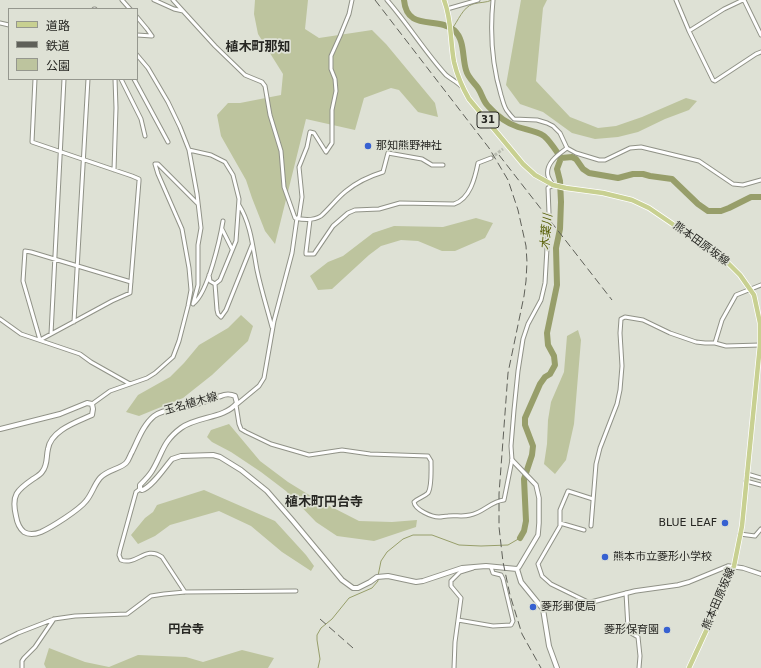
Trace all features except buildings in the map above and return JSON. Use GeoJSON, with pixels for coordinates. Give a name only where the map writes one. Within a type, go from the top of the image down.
{"type":"FeatureCollection","features":[{"type":"Feature","properties":{"kind":"main road","name":"熊本田原坂線"},"geometry":{"type":"LineString","coordinates":[[444,0],[450,19],[454,61],[462,87],[469,99],[509,145],[523,164],[535,175],[555,185],[619,196],[649,208],[724,259],[740,275],[751,290],[757,307],[760,323],[760,345],[740,534],[734,566],[724,592],[689,668]]}},
{"type":"Feature","properties":{"kind":"main road","name":"玉名植木線"},"geometry":{"type":"LineString","coordinates":[[92,404],[92,415],[64,429],[50,441],[45,468],[41,474],[17,491],[14,498],[14,506],[20,528],[25,533],[32,534],[41,532],[79,508],[88,500],[100,478],[107,472],[126,464],[142,431],[154,416],[221,396],[232,394],[236,396],[236,405],[219,414],[182,426],[175,432],[164,445],[152,471],[140,485],[140,489]]}},
{"type":"Feature","properties":{"kind":"main road"},"geometry":{"type":"LineString","coordinates":[[0,428],[60,414],[87,403],[92,404]]}},
{"type":"Feature","properties":{"kind":"main road"},"geometry":{"type":"LineString","coordinates":[[140,489],[145,489],[172,459],[176,457],[200,455],[220,457],[241,470],[267,491],[342,580],[353,588],[358,588],[377,577],[388,576],[416,582],[454,570],[478,566],[517,569],[520,582],[543,608],[549,646],[557,668]]}},
{"type":"Feature","properties":{"kind":"street"},"geometry":{"type":"LineString","coordinates":[[122,0],[129,8]]}},
{"type":"Feature","properties":{"kind":"street"},"geometry":{"type":"LineString","coordinates":[[154,0],[174,9],[183,11]]}},
{"type":"Feature","properties":{"kind":"street"},"geometry":{"type":"LineString","coordinates":[[173,0],[215,46],[245,75],[262,82],[265,86],[270,115],[280,147],[284,187],[294,216],[297,218],[310,220],[317,219],[345,191],[359,182],[383,172],[388,153],[422,159],[432,165],[443,165]]}},
{"type":"Feature","properties":{"kind":"street"},"geometry":{"type":"LineString","coordinates":[[352,0],[349,14],[331,56],[331,69],[335,79],[336,91],[332,110],[332,143],[326,152],[314,133],[310,132],[307,146],[299,167],[302,197],[299,217],[297,218],[292,253],[272,329],[267,367],[262,382],[236,405],[239,424],[246,432],[271,444],[309,455],[342,450],[370,454],[428,456],[431,461],[430,487],[428,492],[416,499],[414,505],[431,516],[470,516],[496,501],[504,500],[512,460],[511,446],[518,371],[523,339],[528,324],[543,295],[545,283],[549,213],[548,188],[555,185],[548,175],[549,168],[554,157],[567,148]]}},
{"type":"Feature","properties":{"kind":"street"},"geometry":{"type":"LineString","coordinates":[[387,0],[447,75],[462,87]]}},
{"type":"Feature","properties":{"kind":"street"},"geometry":{"type":"LineString","coordinates":[[447,9],[472,3],[478,0]]}},
{"type":"Feature","properties":{"kind":"street"},"geometry":{"type":"LineString","coordinates":[[493,0],[492,17],[495,71],[504,106],[514,119],[537,120],[553,126],[560,133],[567,148],[599,160],[605,160],[630,148],[646,148],[699,161],[733,184],[748,184],[761,180]]}},
{"type":"Feature","properties":{"kind":"street"},"geometry":{"type":"LineString","coordinates":[[676,0],[689,31],[713,80],[715,81],[761,52]]}},
{"type":"Feature","properties":{"kind":"street"},"geometry":{"type":"LineString","coordinates":[[689,31],[724,9],[743,0],[761,35]]}},
{"type":"Feature","properties":{"kind":"street"},"geometry":{"type":"LineString","coordinates":[[138,18],[152,36],[138,35]]}},
{"type":"Feature","properties":{"kind":"street"},"geometry":{"type":"LineString","coordinates":[[138,56],[148,68],[168,102],[189,150],[201,228],[198,245],[198,285],[193,304]]}},
{"type":"Feature","properties":{"kind":"street"},"geometry":{"type":"LineString","coordinates":[[35,80],[32,142],[139,179],[130,293],[40,340]]}},
{"type":"Feature","properties":{"kind":"street"},"geometry":{"type":"LineString","coordinates":[[51,334],[64,80]]}},
{"type":"Feature","properties":{"kind":"street"},"geometry":{"type":"LineString","coordinates":[[74,322],[88,80]]}},
{"type":"Feature","properties":{"kind":"street"},"geometry":{"type":"LineString","coordinates":[[114,170],[116,108],[115,80]]}},
{"type":"Feature","properties":{"kind":"street"},"geometry":{"type":"LineString","coordinates":[[122,80],[141,119],[145,136]]}},
{"type":"Feature","properties":{"kind":"street"},"geometry":{"type":"LineString","coordinates":[[135,80],[168,142]]}},
{"type":"Feature","properties":{"kind":"street"},"geometry":{"type":"LineString","coordinates":[[503,149],[509,145]]}},
{"type":"Feature","properties":{"kind":"street"},"geometry":{"type":"LineString","coordinates":[[189,150],[211,156],[225,162],[233,175],[239,199],[236,241],[220,280],[215,284]]}},
{"type":"Feature","properties":{"kind":"street"},"geometry":{"type":"LineString","coordinates":[[310,220],[306,252],[306,254],[310,255],[314,254],[318,250],[333,226],[348,213],[355,210],[379,209],[400,203],[458,203],[468,193],[476,174],[478,164],[491,158]]}},
{"type":"Feature","properties":{"kind":"street"},"geometry":{"type":"LineString","coordinates":[[92,404],[110,391],[147,378],[155,373],[173,357],[180,341],[191,290],[190,268],[183,234],[155,164],[158,164],[198,204]]}},
{"type":"Feature","properties":{"kind":"street"},"geometry":{"type":"LineString","coordinates":[[239,205],[246,219],[272,329]]}},
{"type":"Feature","properties":{"kind":"street"},"geometry":{"type":"LineString","coordinates":[[188,306],[193,304],[200,296],[209,275],[223,221]]}},
{"type":"Feature","properties":{"kind":"street"},"geometry":{"type":"LineString","coordinates":[[222,229],[232,249]]}},
{"type":"Feature","properties":{"kind":"street"},"geometry":{"type":"LineString","coordinates":[[215,284],[217,310],[221,317],[226,310],[252,244]]}},
{"type":"Feature","properties":{"kind":"street"},"geometry":{"type":"LineString","coordinates":[[40,340],[23,281],[25,251],[131,282]]}},
{"type":"Feature","properties":{"kind":"street"},"geometry":{"type":"LineString","coordinates":[[209,275],[210,281],[215,284]]}},
{"type":"Feature","properties":{"kind":"street"},"geometry":{"type":"LineString","coordinates":[[716,343],[722,320],[736,295],[761,285]]}},
{"type":"Feature","properties":{"kind":"street"},"geometry":{"type":"LineString","coordinates":[[590,526],[594,476],[600,448],[617,404],[620,390],[622,366],[620,333],[621,319],[626,317],[643,320],[685,339],[705,344],[716,343],[726,346],[760,345]]}},
{"type":"Feature","properties":{"kind":"street"},"geometry":{"type":"LineString","coordinates":[[0,319],[21,334],[80,354],[91,362],[130,384]]}},
{"type":"Feature","properties":{"kind":"street"},"geometry":{"type":"LineString","coordinates":[[512,460],[536,485],[539,498],[538,535],[517,569]]}},
{"type":"Feature","properties":{"kind":"street"},"geometry":{"type":"LineString","coordinates":[[747,474],[761,478]]}},
{"type":"Feature","properties":{"kind":"street"},"geometry":{"type":"LineString","coordinates":[[746,481],[761,485]]}},
{"type":"Feature","properties":{"kind":"street"},"geometry":{"type":"LineString","coordinates":[[140,489],[136,492],[132,504],[119,555],[121,560],[129,561],[146,554],[157,554],[162,557],[185,592]]}},
{"type":"Feature","properties":{"kind":"street"},"geometry":{"type":"LineString","coordinates":[[591,603],[545,580],[538,564],[560,526],[560,510],[568,491],[593,499]]}},
{"type":"Feature","properties":{"kind":"street"},"geometry":{"type":"LineString","coordinates":[[560,522],[584,530]]}},
{"type":"Feature","properties":{"kind":"street"},"geometry":{"type":"LineString","coordinates":[[740,534],[755,536],[761,530]]}},
{"type":"Feature","properties":{"kind":"street"},"geometry":{"type":"LineString","coordinates":[[454,668],[455,642],[461,598],[451,586],[451,581],[460,572],[478,566]]}},
{"type":"Feature","properties":{"kind":"street"},"geometry":{"type":"LineString","coordinates":[[543,608],[591,603],[626,593],[678,585],[720,569],[734,566],[761,574]]}},
{"type":"Feature","properties":{"kind":"street"},"geometry":{"type":"LineString","coordinates":[[458,620],[493,626],[511,626],[513,621],[503,579],[501,574],[493,573],[491,567]]}},
{"type":"Feature","properties":{"kind":"street"},"geometry":{"type":"LineString","coordinates":[[0,642],[18,633],[54,619],[75,616],[127,614],[151,596],[185,592],[296,592]]}},
{"type":"Feature","properties":{"kind":"street"},"geometry":{"type":"LineString","coordinates":[[626,593],[628,628],[631,633],[638,637],[640,656],[639,668]]}},
{"type":"Feature","properties":{"kind":"street"},"geometry":{"type":"LineString","coordinates":[[22,668],[22,661],[35,647],[54,619]]}},
{"type":"Feature","properties":{"kind":"green space"},"geometry":{"type":"Polygon","coordinates":[[[255,0],[308,0],[305,29],[319,38],[372,30],[386,44],[435,103],[438,117],[418,112],[399,90],[391,88],[364,98],[355,130],[306,119],[275,244],[265,231],[246,180],[221,136],[217,115],[228,103],[240,103],[281,95],[283,74],[258,34],[254,14],[255,0]]]}},
{"type":"Feature","properties":{"kind":"green space"},"geometry":{"type":"Polygon","coordinates":[[[521,0],[547,0],[543,8],[536,81],[570,117],[598,128],[616,126],[642,117],[686,98],[697,101],[689,110],[665,119],[638,132],[618,137],[595,139],[572,133],[543,112],[520,104],[506,85],[521,0]]]}},
{"type":"Feature","properties":{"kind":"green space"},"geometry":{"type":"Polygon","coordinates":[[[476,218],[493,223],[485,238],[455,251],[442,251],[418,241],[401,240],[381,246],[332,289],[318,290],[310,276],[328,262],[343,256],[373,233],[394,226],[443,227],[476,218]]]}},
{"type":"Feature","properties":{"kind":"green space"},"geometry":{"type":"Polygon","coordinates":[[[241,315],[253,326],[248,341],[212,375],[183,398],[139,416],[126,412],[138,395],[170,377],[199,345],[228,328],[241,315]]]}},
{"type":"Feature","properties":{"kind":"green space"},"geometry":{"type":"Polygon","coordinates":[[[578,330],[581,340],[574,424],[566,460],[555,474],[544,464],[548,420],[551,402],[564,372],[567,336],[578,330]]]}},
{"type":"Feature","properties":{"kind":"green space"},"geometry":{"type":"Polygon","coordinates":[[[229,424],[260,461],[288,482],[314,498],[359,521],[392,522],[417,520],[416,527],[374,541],[337,536],[316,522],[286,491],[261,472],[231,452],[212,442],[207,437],[211,430],[229,424]]]}},
{"type":"Feature","properties":{"kind":"green space"},"geometry":{"type":"Polygon","coordinates":[[[204,490],[275,521],[314,566],[311,571],[282,552],[251,526],[219,511],[170,525],[155,536],[138,544],[131,535],[145,518],[153,512],[157,505],[204,490]]]}},
{"type":"Feature","properties":{"kind":"green space"},"geometry":{"type":"Polygon","coordinates":[[[49,648],[85,662],[109,667],[138,655],[186,657],[203,662],[242,650],[274,658],[268,668],[46,668],[44,664],[49,648]]]}},
{"type":"Feature","properties":{"kind":"waterway","name":"木葉川"},"geometry":{"type":"LineString","coordinates":[[404,0],[406,10],[417,20],[447,26],[458,34],[462,44],[467,73],[491,110],[502,119],[518,127],[544,136],[561,158],[557,169],[560,181],[561,202],[560,229],[556,248],[557,285],[547,333],[548,345],[554,356],[555,365],[550,374],[545,377],[540,384],[525,418],[525,425],[533,446],[532,455],[524,479],[526,521],[524,531],[520,538]]}},
{"type":"Feature","properties":{"kind":"waterway"},"geometry":{"type":"LineString","coordinates":[[452,29],[466,8],[473,4],[492,0]]}},
{"type":"Feature","properties":{"kind":"waterway"},"geometry":{"type":"LineString","coordinates":[[561,158],[572,157],[576,159],[583,169],[589,173],[618,178],[633,174],[643,174],[672,179],[698,204],[708,211],[721,211],[751,197],[761,197]]}},
{"type":"Feature","properties":{"kind":"waterway"},"geometry":{"type":"LineString","coordinates":[[378,576],[381,561],[387,552],[403,539],[413,535],[432,535],[459,545],[481,546],[508,545],[520,538]]}},
{"type":"Feature","properties":{"kind":"waterway"},"geometry":{"type":"LineString","coordinates":[[318,668],[320,659],[317,635],[321,628],[332,619],[349,598],[372,588],[378,579]]}},
{"type":"Feature","properties":{"kind":"tunnel"},"geometry":{"type":"LineString","coordinates":[[491,158],[503,149]]}},
{"type":"Feature","properties":{"kind":"railway"},"geometry":{"type":"LineString","coordinates":[[375,0],[489,148],[508,180],[518,210],[526,246],[526,281],[508,373],[499,494],[499,527],[503,562],[510,595],[522,634],[541,668]]}},
{"type":"Feature","properties":{"kind":"railway"},"geometry":{"type":"LineString","coordinates":[[499,155],[612,300]]}},
{"type":"Feature","properties":{"kind":"railway"},"geometry":{"type":"LineString","coordinates":[[320,619],[353,648]]}},
{"type":"Feature","properties":{"kind":"place","name":"那知熊野神社"},"geometry":{"type":"Point","coordinates":[368,146]}},
{"type":"Feature","properties":{"kind":"place","name":"BLUE LEAF"},"geometry":{"type":"Point","coordinates":[725,523]}},
{"type":"Feature","properties":{"kind":"place","name":"熊本市立菱形小学校"},"geometry":{"type":"Point","coordinates":[605,557]}},
{"type":"Feature","properties":{"kind":"place","name":"菱形郵便局"},"geometry":{"type":"Point","coordinates":[533,607]}},
{"type":"Feature","properties":{"kind":"place","name":"菱形保育園"},"geometry":{"type":"Point","coordinates":[667,630]}},
{"type":"Feature","properties":{"kind":"district","name":"植木町那知"},"geometry":{"type":"Point","coordinates":[258,48]}},
{"type":"Feature","properties":{"kind":"district","name":"植木町円台寺"},"geometry":{"type":"Point","coordinates":[324,503]}},
{"type":"Feature","properties":{"kind":"district","name":"円台寺"},"geometry":{"type":"Point","coordinates":[186,630]}}]}
